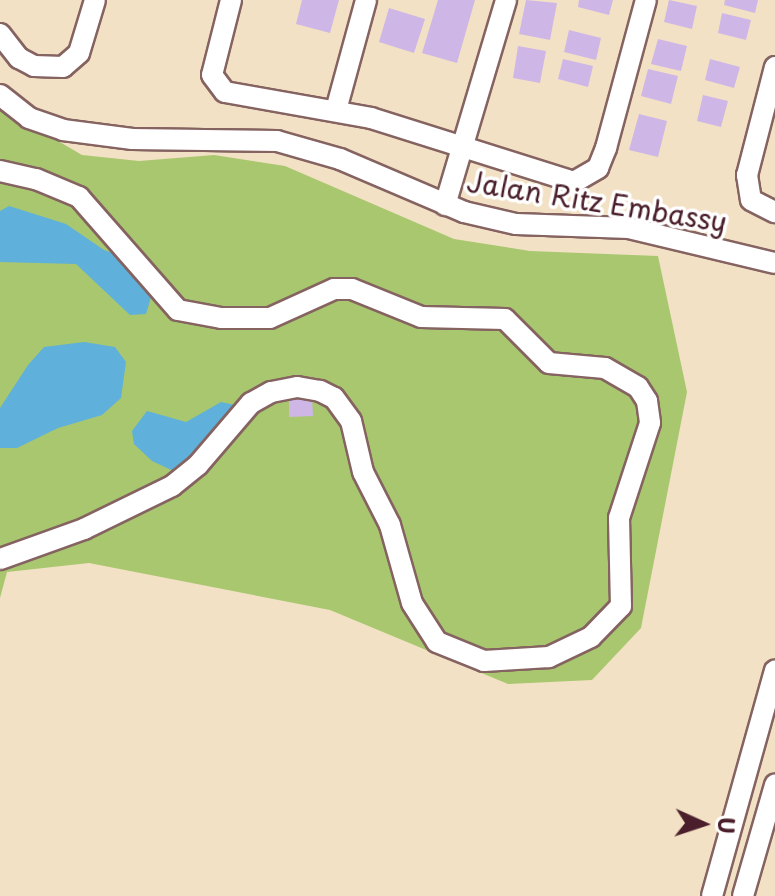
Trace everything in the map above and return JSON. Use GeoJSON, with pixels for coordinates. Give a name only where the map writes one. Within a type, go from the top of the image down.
{"type":"FeatureCollection","features":[{"type":"Feature","properties":{"kind":"street"},"geometry":{"type":"LineString","coordinates":[[0,34],[19,58],[34,66],[63,67],[79,53],[95,0]]}},
{"type":"Feature","properties":{"kind":"street"},"geometry":{"type":"LineString","coordinates":[[231,0],[212,67],[215,84],[240,96],[336,110],[465,145],[557,179],[574,182],[590,176],[606,148],[646,0]]}},
{"type":"Feature","properties":{"kind":"street"},"geometry":{"type":"LineString","coordinates":[[336,110],[366,0]]}},
{"type":"Feature","properties":{"kind":"street"},"geometry":{"type":"LineString","coordinates":[[445,205],[506,0]]}},
{"type":"Feature","properties":{"kind":"street"},"geometry":{"type":"LineString","coordinates":[[775,67],[747,175],[751,200],[775,212]]}},
{"type":"Feature","properties":{"kind":"street","name":"Jalan Ritz Embassy"},"geometry":{"type":"LineString","coordinates":[[0,95],[29,118],[98,136],[277,141],[340,159],[445,205],[516,224],[629,228],[775,263]]}},
{"type":"Feature","properties":{"kind":"street"},"geometry":{"type":"LineString","coordinates":[[0,171],[36,179],[79,197],[178,310],[221,318],[270,318],[334,289],[352,289],[421,317],[505,319],[549,363],[605,368],[630,381],[647,401],[650,423],[619,518],[621,606],[591,637],[549,657],[484,661],[437,642],[412,603],[390,525],[363,472],[351,421],[334,398],[320,391],[297,387],[271,392],[251,403],[198,465],[172,486],[84,529],[0,559]]}},
{"type":"Feature","properties":{"kind":"street"},"geometry":{"type":"LineString","coordinates":[[712,896],[775,671]]}},
{"type":"Feature","properties":{"kind":"street"},"geometry":{"type":"LineString","coordinates":[[743,896],[770,817],[775,784],[747,774]]}},
{"type":"Feature","properties":{"kind":"street"},"geometry":{"type":"LineString","coordinates":[[737,806],[770,817]]}},
{"type":"Feature","properties":{"kind":"green space"},"geometry":{"type":"Polygon","coordinates":[[[0,107],[82,155],[139,161],[214,155],[285,166],[454,239],[530,251],[658,256],[687,392],[641,628],[592,680],[508,684],[330,610],[89,563],[7,572],[0,598],[0,107]]]}},
{"type":"Feature","properties":{"kind":"water"},"geometry":{"type":"Polygon","coordinates":[[[9,206],[66,224],[104,250],[130,259],[152,294],[146,314],[130,315],[76,264],[0,262],[0,211],[9,206]]]}},
{"type":"Feature","properties":{"kind":"water"},"geometry":{"type":"Polygon","coordinates":[[[84,342],[115,347],[126,362],[121,398],[102,415],[58,428],[17,448],[0,448],[0,408],[28,365],[44,347],[84,342]]]}},
{"type":"Feature","properties":{"kind":"water"},"geometry":{"type":"Polygon","coordinates":[[[221,402],[235,405],[237,411],[180,474],[152,461],[134,444],[132,431],[147,411],[186,422],[221,402]]]}},
{"type":"Feature","properties":{"kind":"building"},"geometry":{"type":"Polygon","coordinates":[[[302,0],[339,0],[330,33],[296,24],[302,0]]]}},
{"type":"Feature","properties":{"kind":"building"},"geometry":{"type":"Polygon","coordinates":[[[438,0],[475,0],[457,63],[422,53],[438,0]]]}},
{"type":"Feature","properties":{"kind":"building"},"geometry":{"type":"Polygon","coordinates":[[[526,0],[557,3],[550,40],[519,34],[526,0]]]}},
{"type":"Feature","properties":{"kind":"building"},"geometry":{"type":"Polygon","coordinates":[[[579,0],[613,0],[609,15],[578,7],[579,0]]]}},
{"type":"Feature","properties":{"kind":"building"},"geometry":{"type":"Polygon","coordinates":[[[669,0],[697,6],[692,29],[664,22],[669,0]]]}},
{"type":"Feature","properties":{"kind":"building"},"geometry":{"type":"Polygon","coordinates":[[[725,0],[758,0],[755,13],[724,5],[725,0]]]}},
{"type":"Feature","properties":{"kind":"building"},"geometry":{"type":"Polygon","coordinates":[[[389,8],[425,19],[414,53],[379,42],[389,8]]]}},
{"type":"Feature","properties":{"kind":"building"},"geometry":{"type":"Polygon","coordinates":[[[722,13],[751,20],[746,40],[718,33],[722,13]]]}},
{"type":"Feature","properties":{"kind":"building"},"geometry":{"type":"Polygon","coordinates":[[[569,30],[601,38],[596,60],[564,52],[569,30]]]}},
{"type":"Feature","properties":{"kind":"building"},"geometry":{"type":"Polygon","coordinates":[[[658,39],[687,46],[681,71],[651,64],[658,39]]]}},
{"type":"Feature","properties":{"kind":"building"},"geometry":{"type":"Polygon","coordinates":[[[518,46],[546,51],[540,83],[513,78],[518,46]]]}},
{"type":"Feature","properties":{"kind":"building"},"geometry":{"type":"Polygon","coordinates":[[[563,59],[593,66],[588,87],[558,79],[563,59]]]}},
{"type":"Feature","properties":{"kind":"building"},"geometry":{"type":"Polygon","coordinates":[[[710,59],[740,67],[734,88],[705,80],[710,59]]]}},
{"type":"Feature","properties":{"kind":"building"},"geometry":{"type":"Polygon","coordinates":[[[648,69],[678,76],[671,104],[641,96],[648,69]]]}},
{"type":"Feature","properties":{"kind":"building"},"geometry":{"type":"Polygon","coordinates":[[[703,95],[728,101],[721,127],[697,121],[703,95]]]}},
{"type":"Feature","properties":{"kind":"building"},"geometry":{"type":"Polygon","coordinates":[[[639,114],[667,121],[658,157],[629,150],[639,114]]]}},
{"type":"Feature","properties":{"kind":"building"},"geometry":{"type":"Polygon","coordinates":[[[289,398],[312,398],[313,416],[289,417],[289,398]]]}}]}
